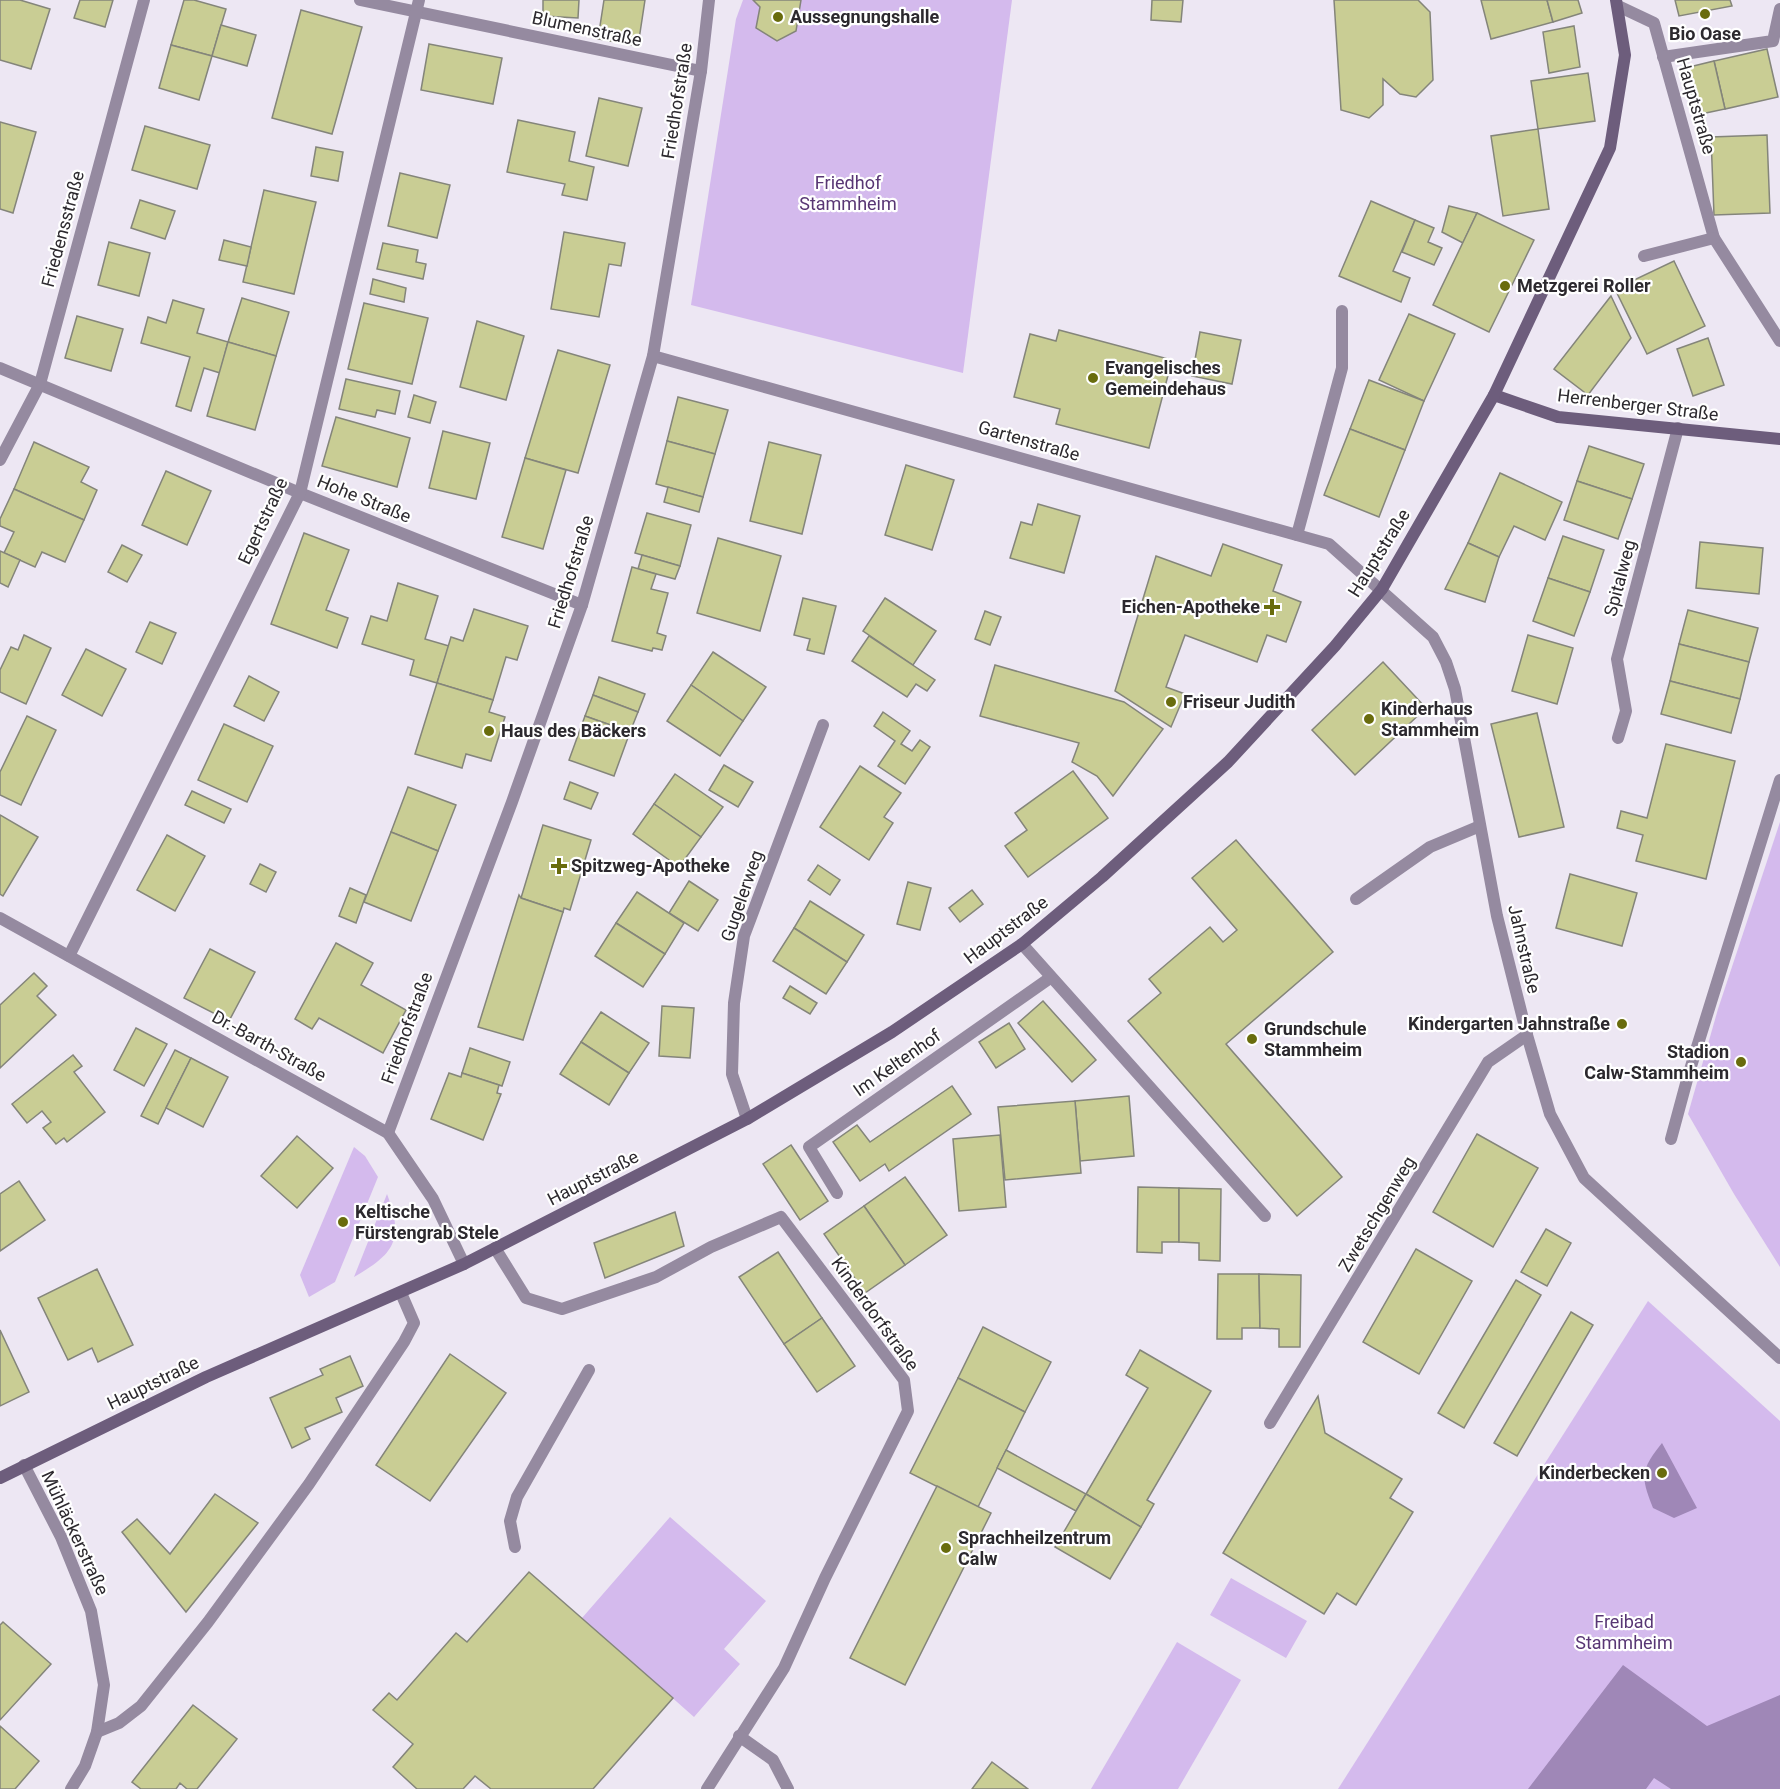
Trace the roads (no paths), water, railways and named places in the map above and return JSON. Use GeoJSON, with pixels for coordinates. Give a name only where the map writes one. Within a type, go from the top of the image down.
{"type":"FeatureCollection","features":[{"type":"Feature","properties":{"kind":"street","name":"Friedensstraße"},"geometry":{"type":"LineString","coordinates":[[0,460],[40,384],[144,0]]}},
{"type":"Feature","properties":{"kind":"street","name":"Blumenstraße"},"geometry":{"type":"LineString","coordinates":[[360,0],[417,6],[701,70]]}},
{"type":"Feature","properties":{"kind":"street","name":"Friedhofstraße"},"geometry":{"type":"LineString","coordinates":[[388,1133],[512,802],[582,605],[653,356],[701,70],[709,0]]}},
{"type":"Feature","properties":{"kind":"street","name":"Hauptstraße"},"geometry":{"type":"LineString","coordinates":[[1617,3],[1654,23],[1714,238],[1780,341]]}},
{"type":"Feature","properties":{"kind":"street","name":"Hauptstraße"},"geometry":{"type":"LineString","coordinates":[[0,1478],[206,1377],[464,1264],[747,1119],[892,1032],[1022,944],[1102,877],[1228,762],[1335,646],[1382,589],[1494,395],[1610,148],[1625,55],[1617,3]]}},
{"type":"Feature","properties":{"kind":"street","name":"Egertstraße"},"geometry":{"type":"LineString","coordinates":[[69,956],[300,493],[417,6]]}},
{"type":"Feature","properties":{"kind":"street"},"geometry":{"type":"LineString","coordinates":[[1663,57],[1773,41],[1780,9]]}},
{"type":"Feature","properties":{"kind":"street"},"geometry":{"type":"LineString","coordinates":[[1644,256],[1714,238]]}},
{"type":"Feature","properties":{"kind":"street"},"geometry":{"type":"LineString","coordinates":[[1297,535],[1342,368],[1342,311]]}},
{"type":"Feature","properties":{"kind":"street","name":"Gartenstraße"},"geometry":{"type":"LineString","coordinates":[[653,356],[1329,544],[1382,589]]}},
{"type":"Feature","properties":{"kind":"street","name":"Hohe Straße"},"geometry":{"type":"LineString","coordinates":[[0,368],[300,493],[582,605]]}},
{"type":"Feature","properties":{"kind":"street","name":"Herrenberger Straße"},"geometry":{"type":"LineString","coordinates":[[1494,395],[1558,417],[1780,439]]}},
{"type":"Feature","properties":{"kind":"street","name":"Spitalweg"},"geometry":{"type":"LineString","coordinates":[[1618,738],[1626,711],[1617,658],[1678,428]]}},
{"type":"Feature","properties":{"kind":"street","name":"Jahnstraße"},"geometry":{"type":"LineString","coordinates":[[1382,589],[1433,637],[1446,662],[1455,689],[1497,916],[1550,1114],[1584,1178],[1780,1358]]}},
{"type":"Feature","properties":{"kind":"street","name":"Gugelerweg"},"geometry":{"type":"LineString","coordinates":[[747,1119],[732,1074],[734,1003],[744,936],[824,725]]}},
{"type":"Feature","properties":{"kind":"street"},"geometry":{"type":"LineString","coordinates":[[1671,1139],[1691,1064],[1780,780]]}},
{"type":"Feature","properties":{"kind":"street"},"geometry":{"type":"LineString","coordinates":[[1356,899],[1430,847],[1480,826]]}},
{"type":"Feature","properties":{"kind":"street","name":"Dr.-Barth-Straße"},"geometry":{"type":"LineString","coordinates":[[0,918],[388,1133],[433,1199],[464,1264]]}},
{"type":"Feature","properties":{"kind":"street"},"geometry":{"type":"LineString","coordinates":[[1022,944],[1265,1216]]}},
{"type":"Feature","properties":{"kind":"street","name":"Im Keltenhof"},"geometry":{"type":"LineString","coordinates":[[837,1193],[809,1147],[1050,978]]}},
{"type":"Feature","properties":{"kind":"street","name":"Zwetschgenweg"},"geometry":{"type":"LineString","coordinates":[[1270,1423],[1488,1062],[1527,1035]]}},
{"type":"Feature","properties":{"kind":"street","name":"Kinderdorfstraße"},"geometry":{"type":"LineString","coordinates":[[495,1248],[526,1298],[561,1309],[656,1277],[711,1247],[781,1217],[904,1380],[908,1411],[825,1578],[784,1668],[706,1789]]}},
{"type":"Feature","properties":{"kind":"street"},"geometry":{"type":"LineString","coordinates":[[97,1732],[119,1723],[141,1706],[208,1622],[322,1465],[404,1342],[414,1323],[401,1293]]}},
{"type":"Feature","properties":{"kind":"street"},"geometry":{"type":"LineString","coordinates":[[515,1546],[510,1521],[518,1497],[589,1370]]}},
{"type":"Feature","properties":{"kind":"street","name":"Mühläckerstraße"},"geometry":{"type":"LineString","coordinates":[[24,1465],[61,1537],[92,1611],[104,1685],[97,1732],[85,1766],[71,1789]]}},
{"type":"Feature","properties":{"kind":"street"},"geometry":{"type":"LineString","coordinates":[[739,1736],[772,1761],[788,1789]]}},
{"type":"Feature","properties":{"kind":"place","name":"Bio Oase"},"geometry":{"type":"Point","coordinates":[1705,14]}},
{"type":"Feature","properties":{"kind":"place","name":"Aussegnungshalle"},"geometry":{"type":"Point","coordinates":[778,17]}},
{"type":"Feature","properties":{"kind":"place","name":"Metzgerei Roller"},"geometry":{"type":"Point","coordinates":[1505,286]}},
{"type":"Feature","properties":{"kind":"place","name":"Evangelisches Gemeindehaus"},"geometry":{"type":"Point","coordinates":[1093,378]}},
{"type":"Feature","properties":{"kind":"place","name":"Eichen-Apotheke"},"geometry":{"type":"Point","coordinates":[1272,607]}},
{"type":"Feature","properties":{"kind":"place","name":"Friseur Judith"},"geometry":{"type":"Point","coordinates":[1171,702]}},
{"type":"Feature","properties":{"kind":"place","name":"Kinderhaus Stammheim"},"geometry":{"type":"Point","coordinates":[1369,719]}},
{"type":"Feature","properties":{"kind":"place","name":"Haus des Bäckers"},"geometry":{"type":"Point","coordinates":[489,731]}},
{"type":"Feature","properties":{"kind":"place","name":"Spitzweg-Apotheke"},"geometry":{"type":"Point","coordinates":[559,866]}},
{"type":"Feature","properties":{"kind":"place","name":"Kindergarten Jahnstraße"},"geometry":{"type":"Point","coordinates":[1622,1024]}},
{"type":"Feature","properties":{"kind":"place","name":"Grundschule Stammheim"},"geometry":{"type":"Point","coordinates":[1252,1039]}},
{"type":"Feature","properties":{"kind":"place","name":"Stadion Calw-Stammheim"},"geometry":{"type":"Point","coordinates":[1741,1062]}},
{"type":"Feature","properties":{"kind":"place","name":"Keltische Fürstengrab Stele"},"geometry":{"type":"Point","coordinates":[343,1222]}},
{"type":"Feature","properties":{"kind":"place","name":"Kinderbecken"},"geometry":{"type":"Point","coordinates":[1662,1473]}},
{"type":"Feature","properties":{"kind":"place","name":"Sprachheilzentrum Calw"},"geometry":{"type":"Point","coordinates":[946,1548]}},
{"type":"Feature","properties":{"kind":"park label","name":"Friedhof Stammheim"},"geometry":{"type":"Point","coordinates":[848,193]}},
{"type":"Feature","properties":{"kind":"park label","name":"Freibad Stammheim"},"geometry":{"type":"Point","coordinates":[1624,1632]}}]}
